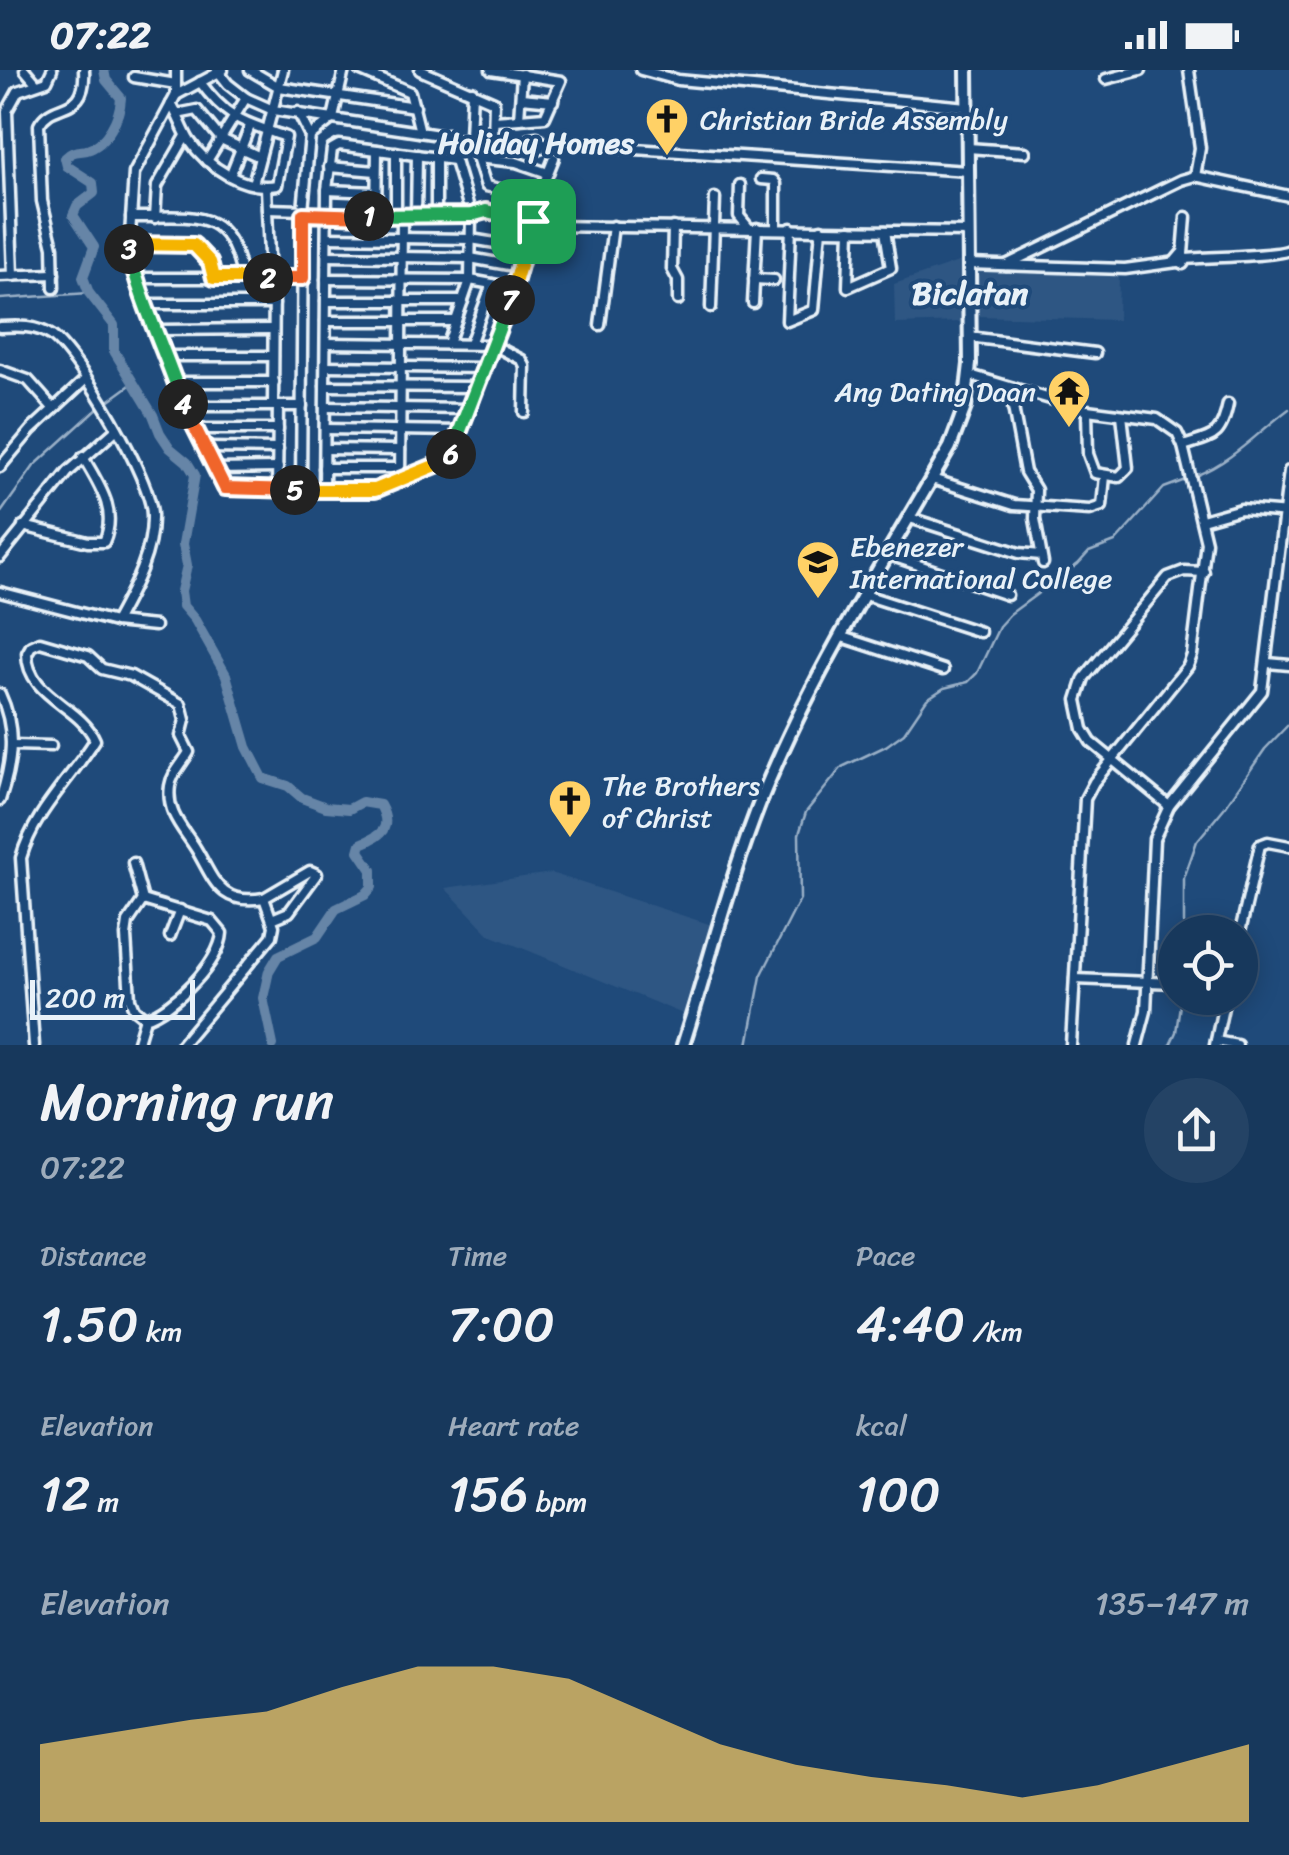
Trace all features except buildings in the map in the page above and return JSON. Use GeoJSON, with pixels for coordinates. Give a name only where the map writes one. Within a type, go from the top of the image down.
{"type":"FeatureCollection","features":[{"type":"Feature","properties":{"kind":"main road"},"geometry":{"type":"LineString","coordinates":[[683,1045],[756,812],[792,729],[960,422],[970,375],[967,70]]}},
{"type":"Feature","properties":{"kind":"street"},"geometry":{"type":"LineString","coordinates":[[25,70],[36,83]]}},
{"type":"Feature","properties":{"kind":"street"},"geometry":{"type":"LineString","coordinates":[[13,276],[7,111],[18,91],[50,78],[52,70]]}},
{"type":"Feature","properties":{"kind":"street"},"geometry":{"type":"LineString","coordinates":[[54,288],[53,246],[42,201],[39,124],[44,116],[74,104],[83,90],[84,70]]}},
{"type":"Feature","properties":{"kind":"street"},"geometry":{"type":"LineString","coordinates":[[176,70],[173,99],[138,164],[130,194],[128,244],[136,278],[184,406],[222,484],[229,490],[375,490],[446,461],[484,368],[498,347],[526,248],[541,224],[538,198],[554,158]]}},
{"type":"Feature","properties":{"kind":"street"},"geometry":{"type":"LineString","coordinates":[[250,70],[280,87],[415,107]]}},
{"type":"Feature","properties":{"kind":"street"},"geometry":{"type":"LineString","coordinates":[[253,184],[283,70]]}},
{"type":"Feature","properties":{"kind":"street"},"geometry":{"type":"LineString","coordinates":[[310,136],[333,118],[344,70]]}},
{"type":"Feature","properties":{"kind":"street"},"geometry":{"type":"LineString","coordinates":[[359,70],[407,90],[420,132]]}},
{"type":"Feature","properties":{"kind":"street"},"geometry":{"type":"LineString","coordinates":[[420,70],[444,75],[494,102],[492,141]]}},
{"type":"Feature","properties":{"kind":"street"},"geometry":{"type":"LineString","coordinates":[[491,70],[559,79],[561,85],[545,117],[494,122]]}},
{"type":"Feature","properties":{"kind":"street"},"geometry":{"type":"LineString","coordinates":[[641,70],[678,80],[967,106]]}},
{"type":"Feature","properties":{"kind":"street"},"geometry":{"type":"LineString","coordinates":[[1106,79],[1141,70]]}},
{"type":"Feature","properties":{"kind":"street"},"geometry":{"type":"LineString","coordinates":[[1189,70],[1200,148],[1195,176]]}},
{"type":"Feature","properties":{"kind":"street"},"geometry":{"type":"LineString","coordinates":[[173,99],[220,71],[246,98],[273,110],[444,136],[525,143],[538,151],[543,144],[968,171]]}},
{"type":"Feature","properties":{"kind":"street"},"geometry":{"type":"LineString","coordinates":[[519,119],[522,74]]}},
{"type":"Feature","properties":{"kind":"street"},"geometry":{"type":"LineString","coordinates":[[134,77],[176,84]]}},
{"type":"Feature","properties":{"kind":"street"},"geometry":{"type":"LineString","coordinates":[[173,99],[186,136],[208,161],[230,176],[253,184],[266,187],[280,182],[286,136],[234,118],[217,106],[200,82]]}},
{"type":"Feature","properties":{"kind":"street"},"geometry":{"type":"LineString","coordinates":[[472,92],[476,158],[488,188],[538,198]]}},
{"type":"Feature","properties":{"kind":"street"},"geometry":{"type":"LineString","coordinates":[[208,161],[246,98]]}},
{"type":"Feature","properties":{"kind":"street"},"geometry":{"type":"LineString","coordinates":[[521,98],[553,101]]}},
{"type":"Feature","properties":{"kind":"street"},"geometry":{"type":"LineString","coordinates":[[177,114],[196,110],[221,138],[260,157]]}},
{"type":"Feature","properties":{"kind":"street"},"geometry":{"type":"LineString","coordinates":[[298,112],[310,136],[303,212],[301,504]]}},
{"type":"Feature","properties":{"kind":"street"},"geometry":{"type":"LineString","coordinates":[[230,176],[250,126]]}},
{"type":"Feature","properties":{"kind":"street"},"geometry":{"type":"LineString","coordinates":[[156,218],[158,186],[186,136]]}},
{"type":"Feature","properties":{"kind":"street"},"geometry":{"type":"LineString","coordinates":[[444,136],[471,215],[470,280],[448,344]]}},
{"type":"Feature","properties":{"kind":"street"},"geometry":{"type":"LineString","coordinates":[[324,490],[328,190],[335,146],[454,160]]}},
{"type":"Feature","properties":{"kind":"street"},"geometry":{"type":"LineString","coordinates":[[968,148],[1025,152]]}},
{"type":"Feature","properties":{"kind":"street"},"geometry":{"type":"LineString","coordinates":[[376,216],[377,150]]}},
{"type":"Feature","properties":{"kind":"street"},"geometry":{"type":"LineString","coordinates":[[396,152],[402,238],[400,480]]}},
{"type":"Feature","properties":{"kind":"street"},"geometry":{"type":"LineString","coordinates":[[416,155],[416,215]]}},
{"type":"Feature","properties":{"kind":"street"},"geometry":{"type":"LineString","coordinates":[[436,158],[436,216]]}},
{"type":"Feature","properties":{"kind":"street"},"geometry":{"type":"LineString","coordinates":[[476,158],[516,162],[548,173]]}},
{"type":"Feature","properties":{"kind":"street"},"geometry":{"type":"LineString","coordinates":[[283,160],[306,164]]}},
{"type":"Feature","properties":{"kind":"street"},"geometry":{"type":"LineString","coordinates":[[329,166],[376,172]]}},
{"type":"Feature","properties":{"kind":"street"},"geometry":{"type":"LineString","coordinates":[[1006,265],[1195,176],[1289,196]]}},
{"type":"Feature","properties":{"kind":"street"},"geometry":{"type":"LineString","coordinates":[[760,179],[774,180],[776,184],[776,228]]}},
{"type":"Feature","properties":{"kind":"street"},"geometry":{"type":"LineString","coordinates":[[740,185],[739,216],[753,228],[752,303]]}},
{"type":"Feature","properties":{"kind":"street"},"geometry":{"type":"LineString","coordinates":[[266,187],[274,304],[278,490]]}},
{"type":"Feature","properties":{"kind":"street"},"geometry":{"type":"LineString","coordinates":[[328,190],[376,192]]}},
{"type":"Feature","properties":{"kind":"street"},"geometry":{"type":"LineString","coordinates":[[118,193],[130,194]]}},
{"type":"Feature","properties":{"kind":"street"},"geometry":{"type":"LineString","coordinates":[[711,307],[715,198]]}},
{"type":"Feature","properties":{"kind":"street"},"geometry":{"type":"LineString","coordinates":[[266,208],[376,216],[471,215],[486,211],[541,224],[968,232]]}},
{"type":"Feature","properties":{"kind":"street"},"geometry":{"type":"LineString","coordinates":[[1182,258],[1186,217]]}},
{"type":"Feature","properties":{"kind":"street"},"geometry":{"type":"LineString","coordinates":[[131,218],[202,219],[222,230],[236,247],[242,278]]}},
{"type":"Feature","properties":{"kind":"street"},"geometry":{"type":"LineString","coordinates":[[600,324],[613,226]]}},
{"type":"Feature","properties":{"kind":"street"},"geometry":{"type":"LineString","coordinates":[[673,227],[672,269],[678,280],[678,300]]}},
{"type":"Feature","properties":{"kind":"street"},"geometry":{"type":"LineString","coordinates":[[791,228],[787,321],[814,310],[820,229]]}},
{"type":"Feature","properties":{"kind":"street"},"geometry":{"type":"LineString","coordinates":[[850,230],[848,287],[891,268],[885,231]]}},
{"type":"Feature","properties":{"kind":"street"},"geometry":{"type":"LineString","coordinates":[[327,237],[471,239],[526,248]]}},
{"type":"Feature","properties":{"kind":"street"},"geometry":{"type":"LineString","coordinates":[[128,244],[155,249],[198,248],[210,262],[214,278]]}},
{"type":"Feature","properties":{"kind":"street"},"geometry":{"type":"LineString","coordinates":[[969,264],[1125,269],[1182,258],[1283,254],[1289,250]]}},
{"type":"Feature","properties":{"kind":"street"},"geometry":{"type":"LineString","coordinates":[[327,256],[470,258],[520,267]]}},
{"type":"Feature","properties":{"kind":"street"},"geometry":{"type":"LineString","coordinates":[[0,276],[54,274]]}},
{"type":"Feature","properties":{"kind":"street"},"geometry":{"type":"LineString","coordinates":[[136,278],[303,278]]}},
{"type":"Feature","properties":{"kind":"street"},"geometry":{"type":"LineString","coordinates":[[326,279],[470,280],[514,288]]}},
{"type":"Feature","properties":{"kind":"street"},"geometry":{"type":"LineString","coordinates":[[754,279],[774,280]]}},
{"type":"Feature","properties":{"kind":"street"},"geometry":{"type":"LineString","coordinates":[[470,344],[492,284]]}},
{"type":"Feature","properties":{"kind":"street"},"geometry":{"type":"LineString","coordinates":[[326,301],[463,302]]}},
{"type":"Feature","properties":{"kind":"street"},"geometry":{"type":"LineString","coordinates":[[146,304],[274,304]]}},
{"type":"Feature","properties":{"kind":"street"},"geometry":{"type":"LineString","coordinates":[[326,320],[456,321]]}},
{"type":"Feature","properties":{"kind":"street"},"geometry":{"type":"LineString","coordinates":[[0,326],[21,326],[48,334],[60,344],[86,379],[144,478],[152,508],[144,561],[115,622]]}},
{"type":"Feature","properties":{"kind":"street"},"geometry":{"type":"LineString","coordinates":[[158,330],[273,329]]}},
{"type":"Feature","properties":{"kind":"street"},"geometry":{"type":"LineString","coordinates":[[969,336],[1095,353]]}},
{"type":"Feature","properties":{"kind":"street"},"geometry":{"type":"LineString","coordinates":[[326,342],[498,347],[522,360],[525,366],[524,412]]}},
{"type":"Feature","properties":{"kind":"street"},"geometry":{"type":"LineString","coordinates":[[166,356],[273,356]]}},
{"type":"Feature","properties":{"kind":"street"},"geometry":{"type":"LineString","coordinates":[[326,366],[484,368]]}},
{"type":"Feature","properties":{"kind":"street"},"geometry":{"type":"LineString","coordinates":[[0,371],[28,380],[54,408]]}},
{"type":"Feature","properties":{"kind":"street"},"geometry":{"type":"LineString","coordinates":[[970,375],[1087,410],[1169,424],[1182,446],[1206,542],[1188,666],[1094,782],[1083,808],[1072,1045]]}},
{"type":"Feature","properties":{"kind":"street"},"geometry":{"type":"LineString","coordinates":[[0,466],[86,379]]}},
{"type":"Feature","properties":{"kind":"street"},"geometry":{"type":"LineString","coordinates":[[175,382],[274,382]]}},
{"type":"Feature","properties":{"kind":"street"},"geometry":{"type":"LineString","coordinates":[[326,386],[476,387]]}},
{"type":"Feature","properties":{"kind":"street"},"geometry":{"type":"LineString","coordinates":[[910,518],[1042,559],[1034,505],[1036,490],[1026,472],[1012,402],[1013,388]]}},
{"type":"Feature","properties":{"kind":"street"},"geometry":{"type":"LineString","coordinates":[[1182,446],[1219,432],[1228,404]]}},
{"type":"Feature","properties":{"kind":"street"},"geometry":{"type":"LineString","coordinates":[[184,406],[302,406]]}},
{"type":"Feature","properties":{"kind":"street"},"geometry":{"type":"LineString","coordinates":[[325,408],[468,409]]}},
{"type":"Feature","properties":{"kind":"street"},"geometry":{"type":"LineString","coordinates":[[1087,410],[1088,454],[1094,474],[1104,476],[1119,477],[1128,468],[1122,416]]}},
{"type":"Feature","properties":{"kind":"street"},"geometry":{"type":"LineString","coordinates":[[0,557],[83,458],[116,429]]}},
{"type":"Feature","properties":{"kind":"street"},"geometry":{"type":"LineString","coordinates":[[194,429],[278,430]]}},
{"type":"Feature","properties":{"kind":"street"},"geometry":{"type":"LineString","coordinates":[[325,429],[461,431]]}},
{"type":"Feature","properties":{"kind":"street"},"geometry":{"type":"LineString","coordinates":[[207,448],[278,449]]}},
{"type":"Feature","properties":{"kind":"street"},"geometry":{"type":"LineString","coordinates":[[325,449],[400,450]]}},
{"type":"Feature","properties":{"kind":"street"},"geometry":{"type":"LineString","coordinates":[[23,526],[88,542],[104,542],[108,507],[83,458]]}},
{"type":"Feature","properties":{"kind":"street"},"geometry":{"type":"LineString","coordinates":[[217,468],[278,468]]}},
{"type":"Feature","properties":{"kind":"street"},"geometry":{"type":"LineString","coordinates":[[324,468],[400,468]]}},
{"type":"Feature","properties":{"kind":"street"},"geometry":{"type":"LineString","coordinates":[[1137,1045],[1146,1011],[1154,839],[1169,806],[1262,692],[1289,472]]}},
{"type":"Feature","properties":{"kind":"street"},"geometry":{"type":"LineString","coordinates":[[932,479],[1014,506],[1101,508],[1104,476]]}},
{"type":"Feature","properties":{"kind":"street"},"geometry":{"type":"LineString","coordinates":[[1202,520],[1241,509],[1286,513]]}},
{"type":"Feature","properties":{"kind":"street"},"geometry":{"type":"LineString","coordinates":[[889,555],[1007,595]]}},
{"type":"Feature","properties":{"kind":"street"},"geometry":{"type":"LineString","coordinates":[[1169,806],[1091,742],[1083,729],[1078,687],[1168,577],[1204,572]]}},
{"type":"Feature","properties":{"kind":"street"},"geometry":{"type":"LineString","coordinates":[[0,592],[115,622],[155,626]]}},
{"type":"Feature","properties":{"kind":"street"},"geometry":{"type":"LineString","coordinates":[[865,596],[980,632]]}},
{"type":"Feature","properties":{"kind":"street"},"geometry":{"type":"LineString","coordinates":[[842,637],[943,670]]}},
{"type":"Feature","properties":{"kind":"street"},"geometry":{"type":"LineString","coordinates":[[34,1045],[21,858],[25,843],[52,798],[95,738],[35,680],[27,660],[31,646],[46,643],[88,656],[102,669],[131,676],[180,704],[185,720],[181,736],[189,752],[171,781],[174,816],[213,884],[246,900],[264,898],[310,870],[317,874],[289,912],[272,919]]}},
{"type":"Feature","properties":{"kind":"street"},"geometry":{"type":"LineString","coordinates":[[1268,663],[1289,665]]}},
{"type":"Feature","properties":{"kind":"street"},"geometry":{"type":"LineString","coordinates":[[0,694],[11,720],[13,745],[0,800]]}},
{"type":"Feature","properties":{"kind":"street"},"geometry":{"type":"LineString","coordinates":[[13,745],[52,746]]}},
{"type":"Feature","properties":{"kind":"street"},"geometry":{"type":"LineString","coordinates":[[1244,915],[1260,845],[1268,842],[1289,846]]}},
{"type":"Feature","properties":{"kind":"street"},"geometry":{"type":"LineString","coordinates":[[132,863],[143,900]]}},
{"type":"Feature","properties":{"kind":"street"},"geometry":{"type":"LineString","coordinates":[[182,1045],[272,936],[272,919],[264,898]]}},
{"type":"Feature","properties":{"kind":"street"},"geometry":{"type":"LineString","coordinates":[[137,1045],[145,1018],[168,1008],[180,996],[217,952],[222,933],[212,920],[143,900]]}},
{"type":"Feature","properties":{"kind":"street"},"geometry":{"type":"LineString","coordinates":[[143,900],[128,922],[126,936],[130,998],[134,1009],[145,1018]]}},
{"type":"Feature","properties":{"kind":"street"},"geometry":{"type":"LineString","coordinates":[[170,936],[180,910]]}},
{"type":"Feature","properties":{"kind":"street"},"geometry":{"type":"LineString","coordinates":[[1075,979],[1158,982]]}},
{"type":"Feature","properties":{"kind":"street"},"geometry":{"type":"LineString","coordinates":[[1222,1015],[1216,1043],[1237,1045]]}},
{"type":"Feature","properties":{"kind":"shaded area"},"geometry":{"type":"Polygon","coordinates":[[[964,260],[961,322],[895,324],[894,284],[964,260]]]}},
{"type":"Feature","properties":{"kind":"shaded area"},"geometry":{"type":"Polygon","coordinates":[[[977,267],[1119,274],[1118,320],[978,316],[977,267]]]}},
{"type":"Feature","properties":{"kind":"shaded area"},"geometry":{"type":"Polygon","coordinates":[[[551,873],[712,925],[683,1014],[490,935],[445,888],[551,873]]]}},
{"type":"Feature","properties":{"kind":"waterway"},"geometry":{"type":"LineString","coordinates":[[104,70],[106,80],[121,98],[120,105],[101,142],[65,158],[67,166],[93,183],[94,193],[77,206],[73,215],[94,247],[83,277],[89,293],[114,325],[114,351],[160,433],[195,475],[183,544],[187,565],[181,591],[183,606],[226,675],[247,747],[263,778],[288,786],[302,798],[326,807],[349,809],[362,802],[380,805],[384,813],[383,830],[361,844],[359,851],[372,870],[372,887],[365,895],[336,909],[317,937],[278,956],[269,971],[263,998],[273,1045]]}},
{"type":"Feature","properties":{"kind":"waterway"},"geometry":{"type":"LineString","coordinates":[[0,299],[89,293]]}},
{"type":"Feature","properties":{"kind":"waterway"},"geometry":{"type":"LineString","coordinates":[[107,402],[133,383]]}},
{"type":"Feature","properties":{"kind":"waterway"},"geometry":{"type":"LineString","coordinates":[[0,514],[34,466],[100,406]]}},
{"type":"Feature","properties":{"kind":"waterway"},"geometry":{"type":"LineString","coordinates":[[1195,476],[1233,455],[1289,409]]}},
{"type":"Feature","properties":{"kind":"waterway"},"geometry":{"type":"LineString","coordinates":[[748,1045],[761,976],[800,899],[799,834],[806,812],[842,767],[904,733],[927,699],[944,688],[968,682],[1010,614],[1089,552],[1115,542],[1164,488],[1188,479]]}},
{"type":"Feature","properties":{"kind":"waterway"},"geometry":{"type":"LineString","coordinates":[[1184,915],[1184,878],[1197,841],[1265,749],[1289,724]]}},
{"type":"Feature","properties":{"kind":"waterway"},"geometry":{"type":"LineString","coordinates":[[1170,1045],[1178,1015]]}},
{"type":"Feature","properties":{"kind":"place","name":"Christian Bride Assembly"},"geometry":{"type":"Point","coordinates":[667,157]}},
{"type":"Feature","properties":{"kind":"place","name":"Ang Dating Daan"},"geometry":{"type":"Point","coordinates":[1069,429]}},
{"type":"Feature","properties":{"kind":"place","name":"Ebenezer International College"},"geometry":{"type":"Point","coordinates":[818,600]}},
{"type":"Feature","properties":{"kind":"place","name":"The Brothers of Christ"},"geometry":{"type":"Point","coordinates":[570,839]}},
{"type":"Feature","properties":{"kind":"district","name":"Holiday Homes"},"geometry":{"type":"Point","coordinates":[536,143]}},
{"type":"Feature","properties":{"kind":"district","name":"Biclatan"},"geometry":{"type":"Point","coordinates":[970,293]}},
{"type":"Feature","properties":{"kind":"route"},"geometry":{"type":"LineString","coordinates":[[486,211],[533,221],[494,345],[446,461],[375,490],[225,488],[188,418],[158,330],[143,300],[128,244],[194,245],[210,262],[214,278],[303,278],[303,214],[436,216],[486,211]]}}]}
